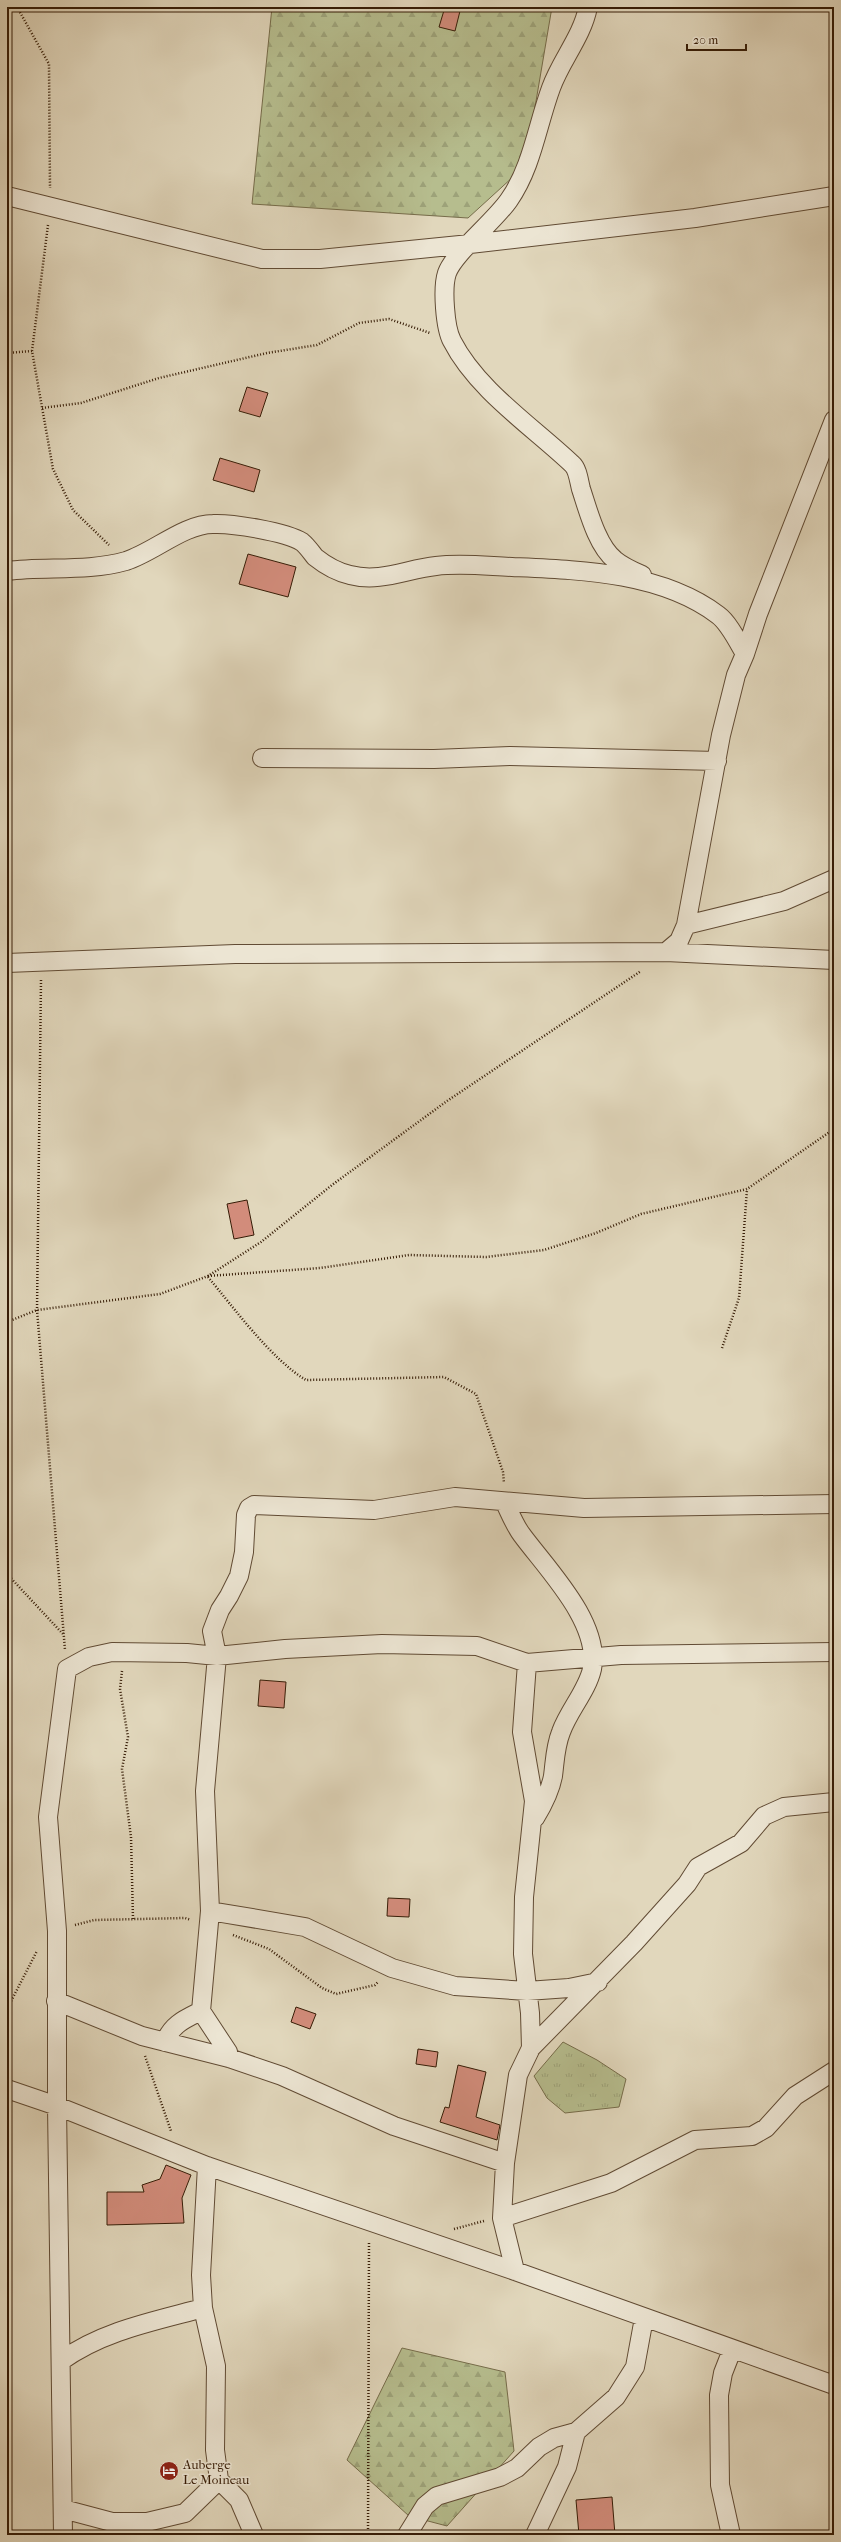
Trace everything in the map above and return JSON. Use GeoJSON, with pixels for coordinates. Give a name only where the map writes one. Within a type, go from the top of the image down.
{"type":"FeatureCollection","features":[{"type":"Feature","properties":{"kind":"street"},"geometry":{"type":"LineString","coordinates":[[588,7],[573,46],[561,64],[551,88],[524,174],[509,201],[470,244],[456,257],[447,274],[445,292],[451,340],[472,371],[575,466],[597,535],[614,560],[720,616],[745,654]]}},
{"type":"Feature","properties":{"kind":"street"},"geometry":{"type":"LineString","coordinates":[[7,196],[262,259],[320,259],[470,244],[703,217],[834,196]]}},
{"type":"Feature","properties":{"kind":"street"},"geometry":{"type":"LineString","coordinates":[[666,952],[679,941],[686,925],[721,735],[734,682],[758,614],[773,580],[834,420]]}},
{"type":"Feature","properties":{"kind":"street"},"geometry":{"type":"LineString","coordinates":[[7,571],[88,567],[125,561],[151,551],[193,527],[211,524],[230,525],[294,538],[304,544],[327,566],[350,576],[380,578],[435,566],[461,565],[607,573],[662,586]]}},
{"type":"Feature","properties":{"kind":"street"},"geometry":{"type":"LineString","coordinates":[[262,758],[434,760],[524,756],[717,761]]}},
{"type":"Feature","properties":{"kind":"street"},"geometry":{"type":"LineString","coordinates":[[686,925],[784,901],[834,879]]}},
{"type":"Feature","properties":{"kind":"street"},"geometry":{"type":"LineString","coordinates":[[7,963],[235,954],[666,952],[834,960]]}},
{"type":"Feature","properties":{"kind":"street"},"geometry":{"type":"LineString","coordinates":[[229,2058],[228,2052],[201,2011],[210,1911],[205,1791],[217,1656],[212,1642],[214,1622],[239,1576],[244,1552],[246,1515],[249,1508],[254,1505],[374,1510],[455,1498],[584,1508],[834,1504]]}},
{"type":"Feature","properties":{"kind":"street"},"geometry":{"type":"LineString","coordinates":[[505,1503],[521,1534],[553,1573],[573,1603],[588,1633],[593,1658],[592,1670],[585,1686],[567,1715],[560,1734],[549,1792],[533,1823]]}},
{"type":"Feature","properties":{"kind":"street"},"geometry":{"type":"LineString","coordinates":[[63,2535],[57,2106],[57,1931],[48,1817],[67,1669],[89,1657],[112,1652],[186,1653],[217,1656],[285,1648],[382,1644],[477,1646],[527,1663],[593,1658],[701,1653],[834,1652]]}},
{"type":"Feature","properties":{"kind":"street"},"geometry":{"type":"LineString","coordinates":[[527,1663],[522,1732],[533,1788],[533,1823],[524,1897],[523,1954],[530,2013],[531,2048]]}},
{"type":"Feature","properties":{"kind":"street"},"geometry":{"type":"LineString","coordinates":[[515,2271],[502,2218],[505,2163],[518,2075],[531,2048],[598,1982],[687,1884],[698,1867],[742,1842],[764,1816],[784,1806],[834,1802]]}},
{"type":"Feature","properties":{"kind":"street"},"geometry":{"type":"LineString","coordinates":[[210,1911],[305,1927],[392,1968],[455,1986],[527,1991],[569,1988],[598,1982]]}},
{"type":"Feature","properties":{"kind":"street"},"geometry":{"type":"LineString","coordinates":[[56,2002],[142,2036],[229,2058],[282,2076],[394,2126],[505,2163]]}},
{"type":"Feature","properties":{"kind":"street"},"geometry":{"type":"LineString","coordinates":[[165,2042],[169,2032],[179,2022],[201,2011]]}},
{"type":"Feature","properties":{"kind":"street"},"geometry":{"type":"LineString","coordinates":[[502,2218],[611,2183],[695,2140],[752,2136],[766,2128],[795,2096],[834,2071]]}},
{"type":"Feature","properties":{"kind":"street"},"geometry":{"type":"LineString","coordinates":[[7,2089],[57,2106],[208,2166],[515,2271],[732,2350],[834,2385]]}},
{"type":"Feature","properties":{"kind":"street"},"geometry":{"type":"LineString","coordinates":[[208,2166],[201,2275],[203,2308],[216,2366],[215,2450],[219,2480],[239,2500],[254,2535]]}},
{"type":"Feature","properties":{"kind":"street"},"geometry":{"type":"LineString","coordinates":[[61,2361],[78,2348],[133,2326],[203,2308]]}},
{"type":"Feature","properties":{"kind":"street"},"geometry":{"type":"LineString","coordinates":[[407,2535],[425,2506],[437,2496],[500,2478],[517,2468],[539,2447],[554,2438],[576,2432],[616,2397],[635,2367],[644,2318]]}},
{"type":"Feature","properties":{"kind":"street"},"geometry":{"type":"LineString","coordinates":[[731,2535],[720,2485],[719,2395],[723,2373],[732,2350]]}},
{"type":"Feature","properties":{"kind":"street"},"geometry":{"type":"LineString","coordinates":[[535,2535],[567,2466],[576,2432]]}},
{"type":"Feature","properties":{"kind":"street"},"geometry":{"type":"LineString","coordinates":[[63,2509],[112,2522],[147,2522],[185,2513],[219,2480]]}},
{"type":"Feature","properties":{"kind":"path"},"geometry":{"type":"LineString","coordinates":[[16,7],[49,64],[50,207],[32,351],[53,469],[73,510],[125,561]]}},
{"type":"Feature","properties":{"kind":"path"},"geometry":{"type":"LineString","coordinates":[[42,408],[81,403],[158,378],[267,353],[317,345],[359,323],[389,319],[451,340]]}},
{"type":"Feature","properties":{"kind":"path"},"geometry":{"type":"LineString","coordinates":[[7,353],[32,351]]}},
{"type":"Feature","properties":{"kind":"path"},"geometry":{"type":"LineString","coordinates":[[41,961],[37,1310],[67,1669]]}},
{"type":"Feature","properties":{"kind":"path"},"geometry":{"type":"LineString","coordinates":[[7,1322],[37,1310],[160,1294],[208,1276],[261,1242],[332,1185],[447,1101],[643,970]]}},
{"type":"Feature","properties":{"kind":"path"},"geometry":{"type":"LineString","coordinates":[[208,1276],[320,1268],[409,1255],[486,1257],[544,1250],[596,1233],[642,1214],[747,1189],[834,1129]]}},
{"type":"Feature","properties":{"kind":"path"},"geometry":{"type":"LineString","coordinates":[[722,1348],[739,1298],[747,1189]]}},
{"type":"Feature","properties":{"kind":"path"},"geometry":{"type":"LineString","coordinates":[[208,1276],[247,1325],[295,1374],[306,1380],[444,1377],[476,1394],[503,1472],[505,1503]]}},
{"type":"Feature","properties":{"kind":"path"},"geometry":{"type":"LineString","coordinates":[[7,1574],[64,1634]]}},
{"type":"Feature","properties":{"kind":"path"},"geometry":{"type":"LineString","coordinates":[[126,1653],[120,1689],[128,1736],[122,1769],[131,1837],[132,1919]]}},
{"type":"Feature","properties":{"kind":"path"},"geometry":{"type":"LineString","coordinates":[[7,2009],[26,1974]]}},
{"type":"Feature","properties":{"kind":"path"},"geometry":{"type":"LineString","coordinates":[[142,2036],[144,2052],[179,2154]]}},
{"type":"Feature","properties":{"kind":"path"},"geometry":{"type":"LineString","coordinates":[[426,2241],[468,2224],[502,2218]]}},
{"type":"Feature","properties":{"kind":"path"},"geometry":{"type":"LineString","coordinates":[[368,2535],[369,2221]]}},
{"type":"Feature","properties":{"kind":"green space"},"geometry":{"type":"Polygon","coordinates":[[[272,7],[552,7],[525,166],[468,218],[252,204],[272,7]]]}},
{"type":"Feature","properties":{"kind":"green space"},"geometry":{"type":"Polygon","coordinates":[[[563,2042],[597,2060],[626,2079],[619,2107],[565,2113],[547,2098],[534,2076],[563,2042]]]}},
{"type":"Feature","properties":{"kind":"green space"},"geometry":{"type":"Polygon","coordinates":[[[402,2348],[505,2372],[514,2451],[447,2526],[409,2516],[347,2460],[402,2348]]]}},
{"type":"Feature","properties":{"kind":"building"},"geometry":{"type":"Polygon","coordinates":[[[445,7],[461,7],[455,31],[439,27],[445,7]]]}},
{"type":"Feature","properties":{"kind":"building"},"geometry":{"type":"Polygon","coordinates":[[[247,387],[268,393],[260,417],[239,411],[247,387]]]}},
{"type":"Feature","properties":{"kind":"building"},"geometry":{"type":"Polygon","coordinates":[[[220,458],[260,470],[254,492],[213,480],[220,458]]]}},
{"type":"Feature","properties":{"kind":"building"},"geometry":{"type":"Polygon","coordinates":[[[248,554],[296,567],[288,597],[239,584],[248,554]]]}},
{"type":"Feature","properties":{"kind":"building"},"geometry":{"type":"Polygon","coordinates":[[[247,1200],[254,1235],[234,1239],[227,1204],[247,1200]]]}},
{"type":"Feature","properties":{"kind":"building"},"geometry":{"type":"Polygon","coordinates":[[[260,1680],[286,1682],[284,1708],[258,1706],[260,1680]]]}},
{"type":"Feature","properties":{"kind":"building"},"geometry":{"type":"Polygon","coordinates":[[[388,1898],[410,1899],[409,1917],[387,1916],[388,1898]]]}},
{"type":"Feature","properties":{"kind":"building"},"geometry":{"type":"Polygon","coordinates":[[[296,2007],[316,2014],[310,2029],[291,2022],[296,2007]]]}},
{"type":"Feature","properties":{"kind":"building"},"geometry":{"type":"Polygon","coordinates":[[[418,2049],[438,2052],[436,2067],[416,2064],[418,2049]]]}},
{"type":"Feature","properties":{"kind":"building"},"geometry":{"type":"Polygon","coordinates":[[[458,2065],[486,2072],[476,2117],[500,2125],[497,2140],[440,2122],[445,2107],[449,2108],[458,2065]]]}},
{"type":"Feature","properties":{"kind":"building"},"geometry":{"type":"Polygon","coordinates":[[[166,2165],[191,2175],[182,2198],[184,2223],[107,2225],[107,2192],[144,2192],[142,2185],[160,2179],[166,2165]]]}},
{"type":"Feature","properties":{"kind":"building"},"geometry":{"type":"Polygon","coordinates":[[[612,2497],[615,2535],[579,2535],[576,2500],[612,2497]]]}},
{"type":"Feature","properties":{"kind":"place","name":"Auberge Le Moineau"},"geometry":{"type":"Point","coordinates":[169,2471]}}]}
